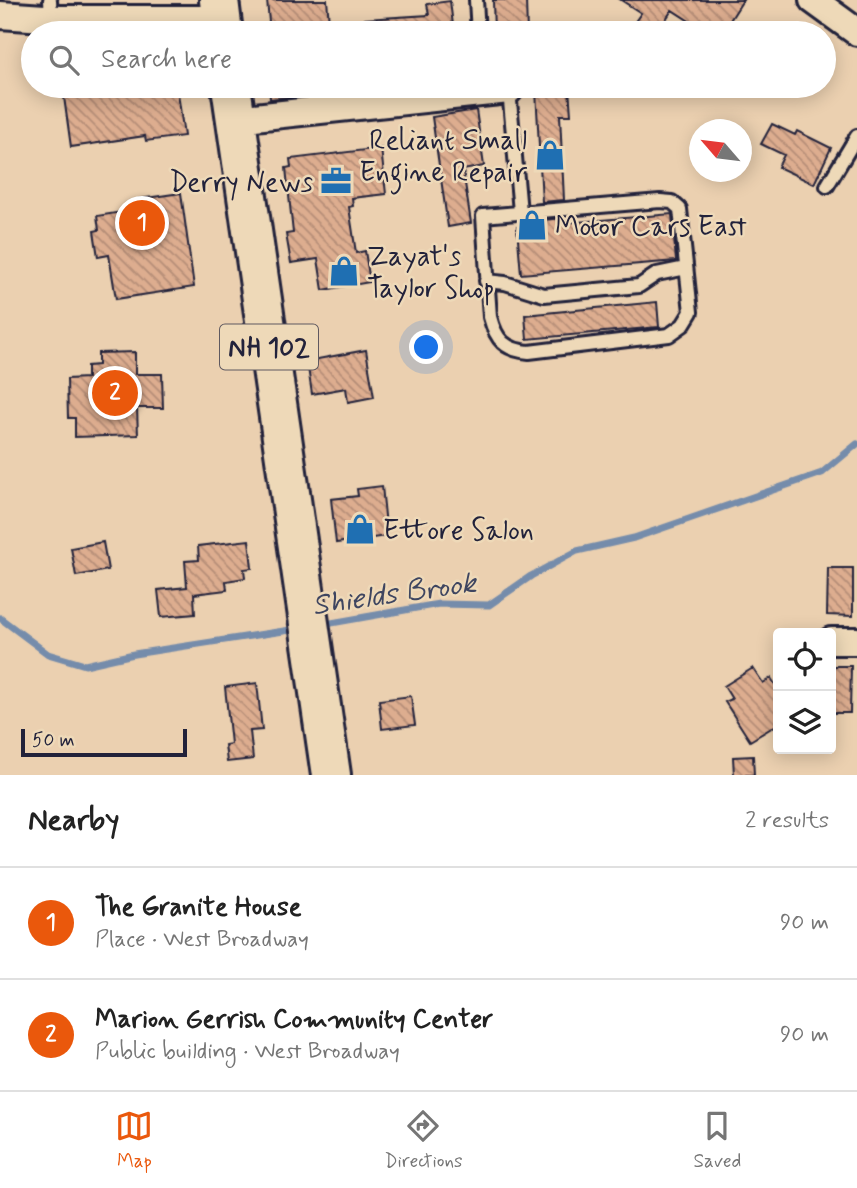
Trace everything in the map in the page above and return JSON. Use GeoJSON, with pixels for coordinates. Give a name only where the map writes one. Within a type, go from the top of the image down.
{"type":"FeatureCollection","features":[{"type":"Feature","properties":{"kind":"main road","name":"NH 102"},"geometry":{"type":"LineString","coordinates":[[233,102],[331,775]]}},
{"type":"Feature","properties":{"kind":"street"},"geometry":{"type":"LineString","coordinates":[[813,0],[857,32]]}},
{"type":"Feature","properties":{"kind":"street"},"geometry":{"type":"LineString","coordinates":[[0,15],[50,9],[221,17]]}},
{"type":"Feature","properties":{"kind":"street"},"geometry":{"type":"LineString","coordinates":[[233,102],[310,98]]}},
{"type":"Feature","properties":{"kind":"street"},"geometry":{"type":"LineString","coordinates":[[836,641],[857,642]]}},
{"type":"Feature","properties":{"kind":"lane"},"geometry":{"type":"LineString","coordinates":[[476,0],[477,21]]}},
{"type":"Feature","properties":{"kind":"lane"},"geometry":{"type":"LineString","coordinates":[[510,98],[520,212]]}},
{"type":"Feature","properties":{"kind":"lane"},"geometry":{"type":"LineString","coordinates":[[827,186],[857,136]]}},
{"type":"Feature","properties":{"kind":"lane"},"geometry":{"type":"LineString","coordinates":[[671,202],[680,209],[691,312],[683,325],[669,335],[529,352],[516,351],[503,345],[494,333],[490,317],[483,216],[520,212],[671,202]]}},
{"type":"Feature","properties":{"kind":"lane"},"geometry":{"type":"LineString","coordinates":[[486,281],[505,283],[544,295],[639,286],[657,274],[686,268]]}},
{"type":"Feature","properties":{"kind":"building"},"geometry":{"type":"Polygon","coordinates":[[[267,0],[327,0],[329,21],[269,21],[267,0]]]}},
{"type":"Feature","properties":{"kind":"building"},"geometry":{"type":"Polygon","coordinates":[[[493,0],[526,0],[527,21],[494,21],[493,0]]]}},
{"type":"Feature","properties":{"kind":"building"},"geometry":{"type":"Polygon","coordinates":[[[621,0],[743,0],[730,21],[689,21],[672,10],[665,21],[635,21],[641,13],[621,0]]]}},
{"type":"Feature","properties":{"kind":"building"},"geometry":{"type":"Polygon","coordinates":[[[450,1],[452,21],[365,21],[429,15],[427,4],[450,1]]]}},
{"type":"Feature","properties":{"kind":"building"},"geometry":{"type":"Polygon","coordinates":[[[64,98],[179,98],[184,136],[146,141],[145,136],[71,147],[64,98]]]}},
{"type":"Feature","properties":{"kind":"building","name":"Reliant Small Engine Repair"},"geometry":{"type":"Polygon","coordinates":[[[536,98],[570,98],[571,115],[560,115],[564,200],[542,202],[536,98]]]}},
{"type":"Feature","properties":{"kind":"building"},"geometry":{"type":"Polygon","coordinates":[[[476,110],[484,166],[463,170],[471,223],[448,227],[432,117],[476,110]]]}},
{"type":"Feature","properties":{"kind":"building"},"geometry":{"type":"Polygon","coordinates":[[[772,124],[795,135],[797,131],[831,148],[814,184],[778,167],[784,155],[761,144],[772,124]]]}},
{"type":"Feature","properties":{"kind":"building"},"geometry":{"type":"Polygon","coordinates":[[[381,148],[386,194],[352,198],[353,206],[349,207],[356,253],[365,251],[370,282],[323,290],[318,259],[291,263],[286,234],[293,233],[286,168],[291,167],[290,159],[381,148]]]}},
{"type":"Feature","properties":{"kind":"building"},"geometry":{"type":"Polygon","coordinates":[[[181,193],[194,287],[116,299],[109,255],[98,257],[94,231],[99,230],[97,216],[141,209],[139,199],[181,193]]]}},
{"type":"Feature","properties":{"kind":"building"},"geometry":{"type":"Polygon","coordinates":[[[672,214],[676,261],[521,274],[517,227],[565,218],[565,223],[672,214]]]}},
{"type":"Feature","properties":{"kind":"building"},"geometry":{"type":"Polygon","coordinates":[[[657,302],[659,327],[527,339],[525,315],[657,302]]]}},
{"type":"Feature","properties":{"kind":"building"},"geometry":{"type":"Polygon","coordinates":[[[366,350],[374,397],[348,402],[346,388],[312,394],[307,361],[366,350]]]}},
{"type":"Feature","properties":{"kind":"building"},"geometry":{"type":"Polygon","coordinates":[[[135,352],[135,374],[162,374],[163,408],[137,408],[138,435],[75,437],[75,418],[68,418],[67,379],[87,378],[87,366],[98,365],[98,353],[135,352]]]}},
{"type":"Feature","properties":{"kind":"building"},"geometry":{"type":"Polygon","coordinates":[[[382,486],[387,536],[336,543],[331,499],[358,496],[357,489],[382,486]]]}},
{"type":"Feature","properties":{"kind":"building"},"geometry":{"type":"Polygon","coordinates":[[[249,540],[252,568],[244,569],[245,578],[226,581],[227,590],[194,594],[195,614],[161,617],[158,590],[187,587],[185,561],[199,560],[198,546],[249,540]]]}},
{"type":"Feature","properties":{"kind":"building"},"geometry":{"type":"Polygon","coordinates":[[[103,542],[108,570],[76,576],[71,548],[103,542]]]}},
{"type":"Feature","properties":{"kind":"building"},"geometry":{"type":"Polygon","coordinates":[[[828,568],[853,568],[853,616],[827,615],[828,568]]]}},
{"type":"Feature","properties":{"kind":"building"},"geometry":{"type":"Polygon","coordinates":[[[836,666],[851,666],[850,713],[836,713],[836,666]]]}},
{"type":"Feature","properties":{"kind":"building"},"geometry":{"type":"Polygon","coordinates":[[[753,668],[763,683],[771,678],[773,727],[750,741],[725,702],[732,699],[724,686],[753,668]]]}},
{"type":"Feature","properties":{"kind":"building"},"geometry":{"type":"Polygon","coordinates":[[[257,683],[262,730],[250,731],[253,759],[227,762],[225,745],[231,744],[225,687],[257,683]]]}},
{"type":"Feature","properties":{"kind":"building"},"geometry":{"type":"Polygon","coordinates":[[[411,696],[415,725],[382,729],[379,700],[411,696]]]}},
{"type":"Feature","properties":{"kind":"building"},"geometry":{"type":"Polygon","coordinates":[[[753,756],[754,775],[734,775],[733,757],[753,756]]]}},
{"type":"Feature","properties":{"kind":"waterway","name":"Shields Brook"},"geometry":{"type":"LineString","coordinates":[[320,625],[439,604],[489,605],[531,576],[577,551],[634,538],[822,473],[857,444]]}},
{"type":"Feature","properties":{"kind":"waterway","name":"Shields Brook"},"geometry":{"type":"LineString","coordinates":[[0,618],[48,654],[85,665],[134,654],[297,629]]}},
{"type":"Feature","properties":{"kind":"place","name":"Reliant Small Engine Repair"},"geometry":{"type":"Point","coordinates":[550,155]}},
{"type":"Feature","properties":{"kind":"place","name":"Derry News"},"geometry":{"type":"Point","coordinates":[336,181]}},
{"type":"Feature","properties":{"kind":"place","name":"The Granite House"},"geometry":{"type":"Point","coordinates":[142,223]}},
{"type":"Feature","properties":{"kind":"place","name":"Motor Cars East"},"geometry":{"type":"Point","coordinates":[532,225]}},
{"type":"Feature","properties":{"kind":"place","name":"Zayat's Taylor Shop"},"geometry":{"type":"Point","coordinates":[344,271]}},
{"type":"Feature","properties":{"kind":"place","name":"Marion Gerrish Community Center"},"geometry":{"type":"Point","coordinates":[115,393]}},
{"type":"Feature","properties":{"kind":"place","name":"Ettore Salon"},"geometry":{"type":"Point","coordinates":[360,529]}}]}
